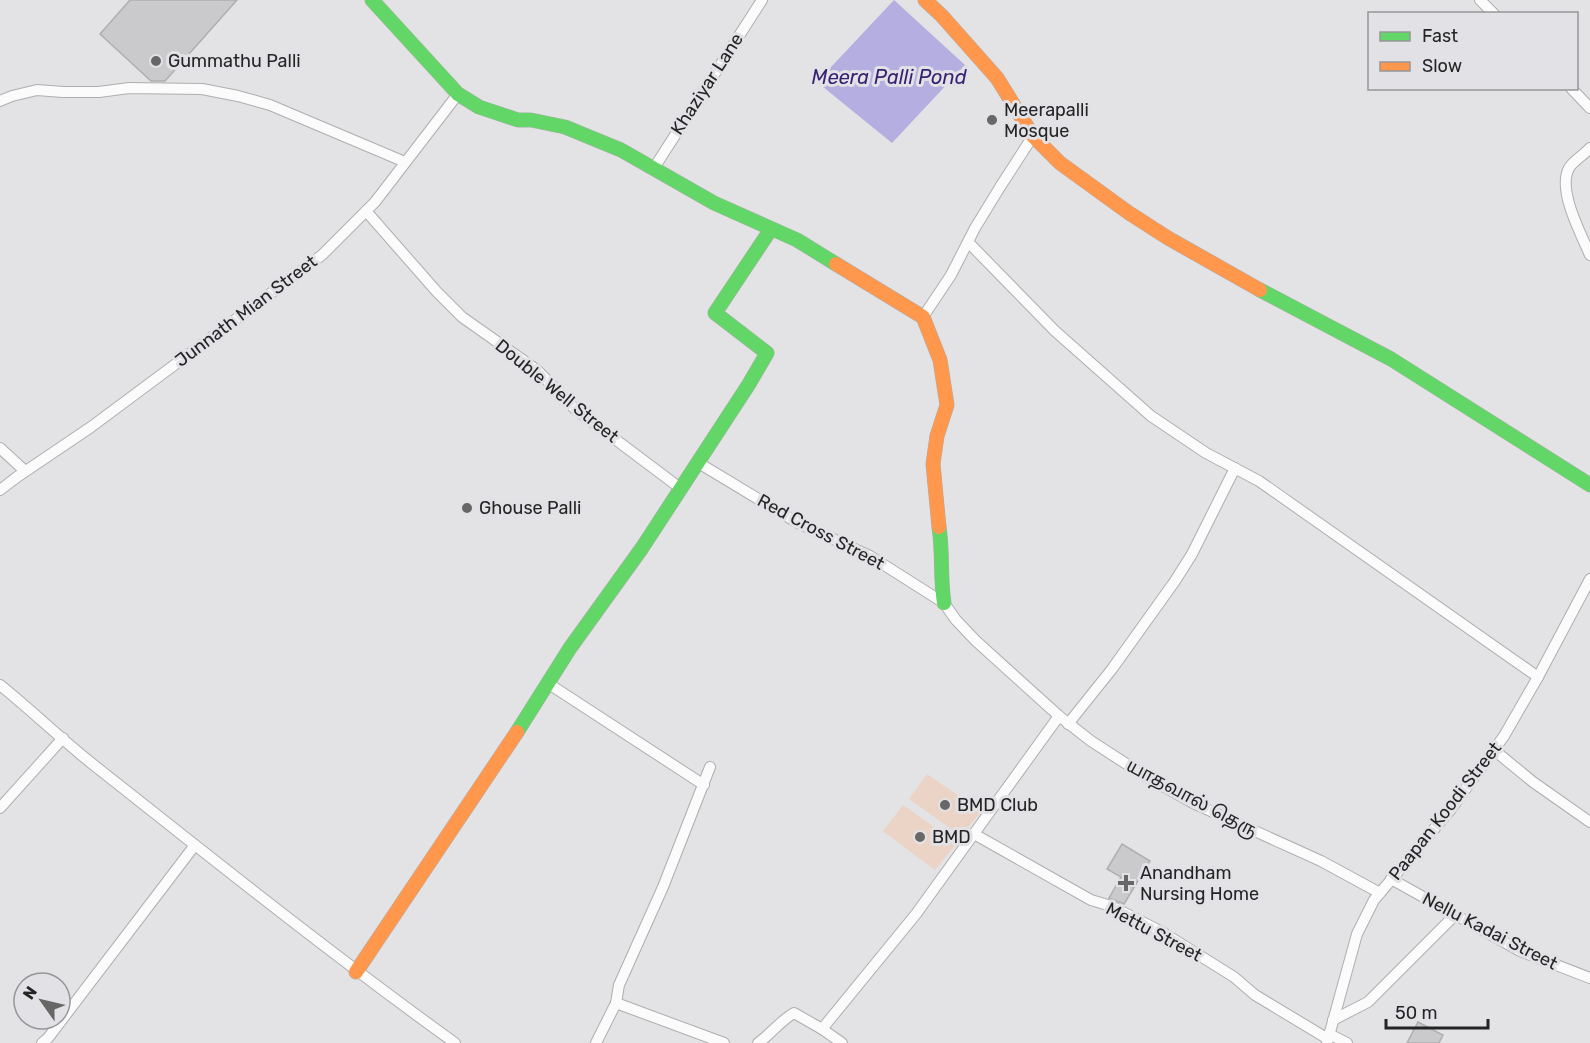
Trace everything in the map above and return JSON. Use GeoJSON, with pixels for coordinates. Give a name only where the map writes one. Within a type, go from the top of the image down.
{"type":"FeatureCollection","features":[{"type":"Feature","properties":{"kind":"street"},"geometry":{"type":"LineString","coordinates":[[372,0],[458,94],[479,107],[518,120],[531,120],[565,127],[621,150],[714,203],[797,240],[923,316],[940,360],[947,396],[947,405],[937,436],[933,464],[942,548],[941,585],[944,603]]}},
{"type":"Feature","properties":{"kind":"street","name":"Khaziyar Lane"},"geometry":{"type":"LineString","coordinates":[[654,168],[762,0]]}},
{"type":"Feature","properties":{"kind":"street"},"geometry":{"type":"LineString","coordinates":[[925,0],[997,78],[1034,136],[1060,163],[1168,238],[1240,280],[1391,359],[1590,485]]}},
{"type":"Feature","properties":{"kind":"street"},"geometry":{"type":"LineString","coordinates":[[1480,0],[1492,12]]}},
{"type":"Feature","properties":{"kind":"street"},"geometry":{"type":"LineString","coordinates":[[0,101],[37,90],[99,92],[129,88],[202,89],[270,105],[405,162]]}},
{"type":"Feature","properties":{"kind":"street"},"geometry":{"type":"LineString","coordinates":[[1573,90],[1590,108]]}},
{"type":"Feature","properties":{"kind":"street","name":"Junnath Mian Street"},"geometry":{"type":"LineString","coordinates":[[0,490],[91,428],[322,255],[366,211],[458,94]]}},
{"type":"Feature","properties":{"kind":"street"},"geometry":{"type":"LineString","coordinates":[[923,316],[951,275],[980,220],[1034,136]]}},
{"type":"Feature","properties":{"kind":"street"},"geometry":{"type":"LineString","coordinates":[[1590,148],[1570,167],[1566,178],[1569,201],[1590,255]]}},
{"type":"Feature","properties":{"kind":"street","name":"Double Well Street"},"geometry":{"type":"LineString","coordinates":[[366,211],[462,317],[537,370],[575,409],[680,488]]}},
{"type":"Feature","properties":{"kind":"street"},"geometry":{"type":"LineString","coordinates":[[356,972],[549,684],[570,648],[642,548],[767,353],[715,313],[771,229]]}},
{"type":"Feature","properties":{"kind":"street"},"geometry":{"type":"LineString","coordinates":[[969,243],[1055,331],[1124,393],[1169,429],[1206,453],[1259,481],[1538,677]]}},
{"type":"Feature","properties":{"kind":"street"},"geometry":{"type":"LineString","coordinates":[[0,448],[25,471]]}},
{"type":"Feature","properties":{"kind":"street","name":"Red Cross Street"},"geometry":{"type":"LineString","coordinates":[[697,462],[798,523],[870,556],[944,603]]}},
{"type":"Feature","properties":{"kind":"street"},"geometry":{"type":"LineString","coordinates":[[822,1029],[916,914],[974,834],[1063,720],[1112,669],[1192,554],[1236,468]]}},
{"type":"Feature","properties":{"kind":"street","name":"Paapan Koodi Street"},"geometry":{"type":"LineString","coordinates":[[1328,1039],[1357,934],[1386,886],[1451,809],[1504,736],[1590,579]]}},
{"type":"Feature","properties":{"kind":"street","name":"யாதவால் தெரு"},"geometry":{"type":"LineString","coordinates":[[944,603],[976,641],[1063,720],[1101,748],[1168,789],[1218,815],[1321,861],[1386,886]]}},
{"type":"Feature","properties":{"kind":"street"},"geometry":{"type":"LineString","coordinates":[[549,684],[704,785]]}},
{"type":"Feature","properties":{"kind":"street"},"geometry":{"type":"LineString","coordinates":[[0,685],[195,845],[356,972],[455,1043]]}},
{"type":"Feature","properties":{"kind":"street"},"geometry":{"type":"LineString","coordinates":[[0,808],[63,738]]}},
{"type":"Feature","properties":{"kind":"street"},"geometry":{"type":"LineString","coordinates":[[1494,750],[1533,782],[1590,822]]}},
{"type":"Feature","properties":{"kind":"street"},"geometry":{"type":"LineString","coordinates":[[596,1043],[616,1003],[619,985],[663,887],[710,767]]}},
{"type":"Feature","properties":{"kind":"street","name":"Mettu Street"},"geometry":{"type":"LineString","coordinates":[[974,834],[1078,893],[1111,906],[1162,932],[1328,1039],[1347,1043]]}},
{"type":"Feature","properties":{"kind":"street"},"geometry":{"type":"LineString","coordinates":[[42,1043],[195,845]]}},
{"type":"Feature","properties":{"kind":"street","name":"Nellu Kadai Street"},"geometry":{"type":"LineString","coordinates":[[1386,886],[1455,915],[1520,951],[1590,978]]}},
{"type":"Feature","properties":{"kind":"street"},"geometry":{"type":"LineString","coordinates":[[1333,1020],[1368,1002],[1455,915]]}},
{"type":"Feature","properties":{"kind":"street"},"geometry":{"type":"LineString","coordinates":[[616,1003],[724,1043]]}},
{"type":"Feature","properties":{"kind":"street"},"geometry":{"type":"LineString","coordinates":[[758,1043],[785,1018],[794,1013],[842,1043]]}},
{"type":"Feature","properties":{"kind":"shaded area","name":"BMD Club"},"geometry":{"type":"Polygon","coordinates":[[[927,774],[981,811],[961,836],[909,799],[927,774]]]}},
{"type":"Feature","properties":{"kind":"shaded area","name":"BMD"},"geometry":{"type":"Polygon","coordinates":[[[903,805],[957,843],[935,870],[883,831],[903,805]]]}},
{"type":"Feature","properties":{"kind":"water","name":"Meera Palli Pond"},"geometry":{"type":"Polygon","coordinates":[[[894,0],[965,65],[892,143],[817,82],[894,0]]]}},
{"type":"Feature","properties":{"kind":"building","name":"Gummathu Palli"},"geometry":{"type":"Polygon","coordinates":[[[130,0],[237,0],[165,81],[151,81],[100,34],[130,0]]]}},
{"type":"Feature","properties":{"kind":"building"},"geometry":{"type":"Polygon","coordinates":[[[1122,844],[1150,861],[1124,904],[1109,898],[1121,877],[1107,869],[1122,844]]]}},
{"type":"Feature","properties":{"kind":"building"},"geometry":{"type":"Polygon","coordinates":[[[1418,1022],[1443,1035],[1439,1043],[1407,1043],[1418,1022]]]}},
{"type":"Feature","properties":{"kind":"traffic: fast"},"geometry":{"type":"LineString","coordinates":[[372,0],[458,94],[479,107],[518,120],[531,120],[565,127],[621,150],[714,203],[797,240],[836,264]]}},
{"type":"Feature","properties":{"kind":"traffic: fast"},"geometry":{"type":"LineString","coordinates":[[517,732],[570,648],[642,548],[767,353],[715,313],[771,229]]}},
{"type":"Feature","properties":{"kind":"traffic: fast"},"geometry":{"type":"LineString","coordinates":[[1260,290],[1391,359],[1590,485]]}},
{"type":"Feature","properties":{"kind":"traffic: fast"},"geometry":{"type":"LineString","coordinates":[[939,527],[944,603]]}},
{"type":"Feature","properties":{"kind":"traffic: slow"},"geometry":{"type":"LineString","coordinates":[[925,0],[997,78],[1033,136],[1060,163],[1168,238],[1260,290]]}},
{"type":"Feature","properties":{"kind":"traffic: slow"},"geometry":{"type":"LineString","coordinates":[[836,264],[923,317],[940,360],[947,405],[937,436],[933,464],[939,527]]}},
{"type":"Feature","properties":{"kind":"traffic: slow"},"geometry":{"type":"LineString","coordinates":[[356,972],[517,732]]}},
{"type":"Feature","properties":{"kind":"place","name":"Gummathu Palli"},"geometry":{"type":"Point","coordinates":[156,61]}},
{"type":"Feature","properties":{"kind":"place","name":"Meerapalli Mosque"},"geometry":{"type":"Point","coordinates":[992,120]}},
{"type":"Feature","properties":{"kind":"place","name":"Ghouse Palli"},"geometry":{"type":"Point","coordinates":[467,508]}},
{"type":"Feature","properties":{"kind":"place","name":"BMD Club"},"geometry":{"type":"Point","coordinates":[945,805]}},
{"type":"Feature","properties":{"kind":"place","name":"BMD"},"geometry":{"type":"Point","coordinates":[920,837]}},
{"type":"Feature","properties":{"kind":"place","name":"Anandham Nursing Home"},"geometry":{"type":"Point","coordinates":[1126,883]}}]}
